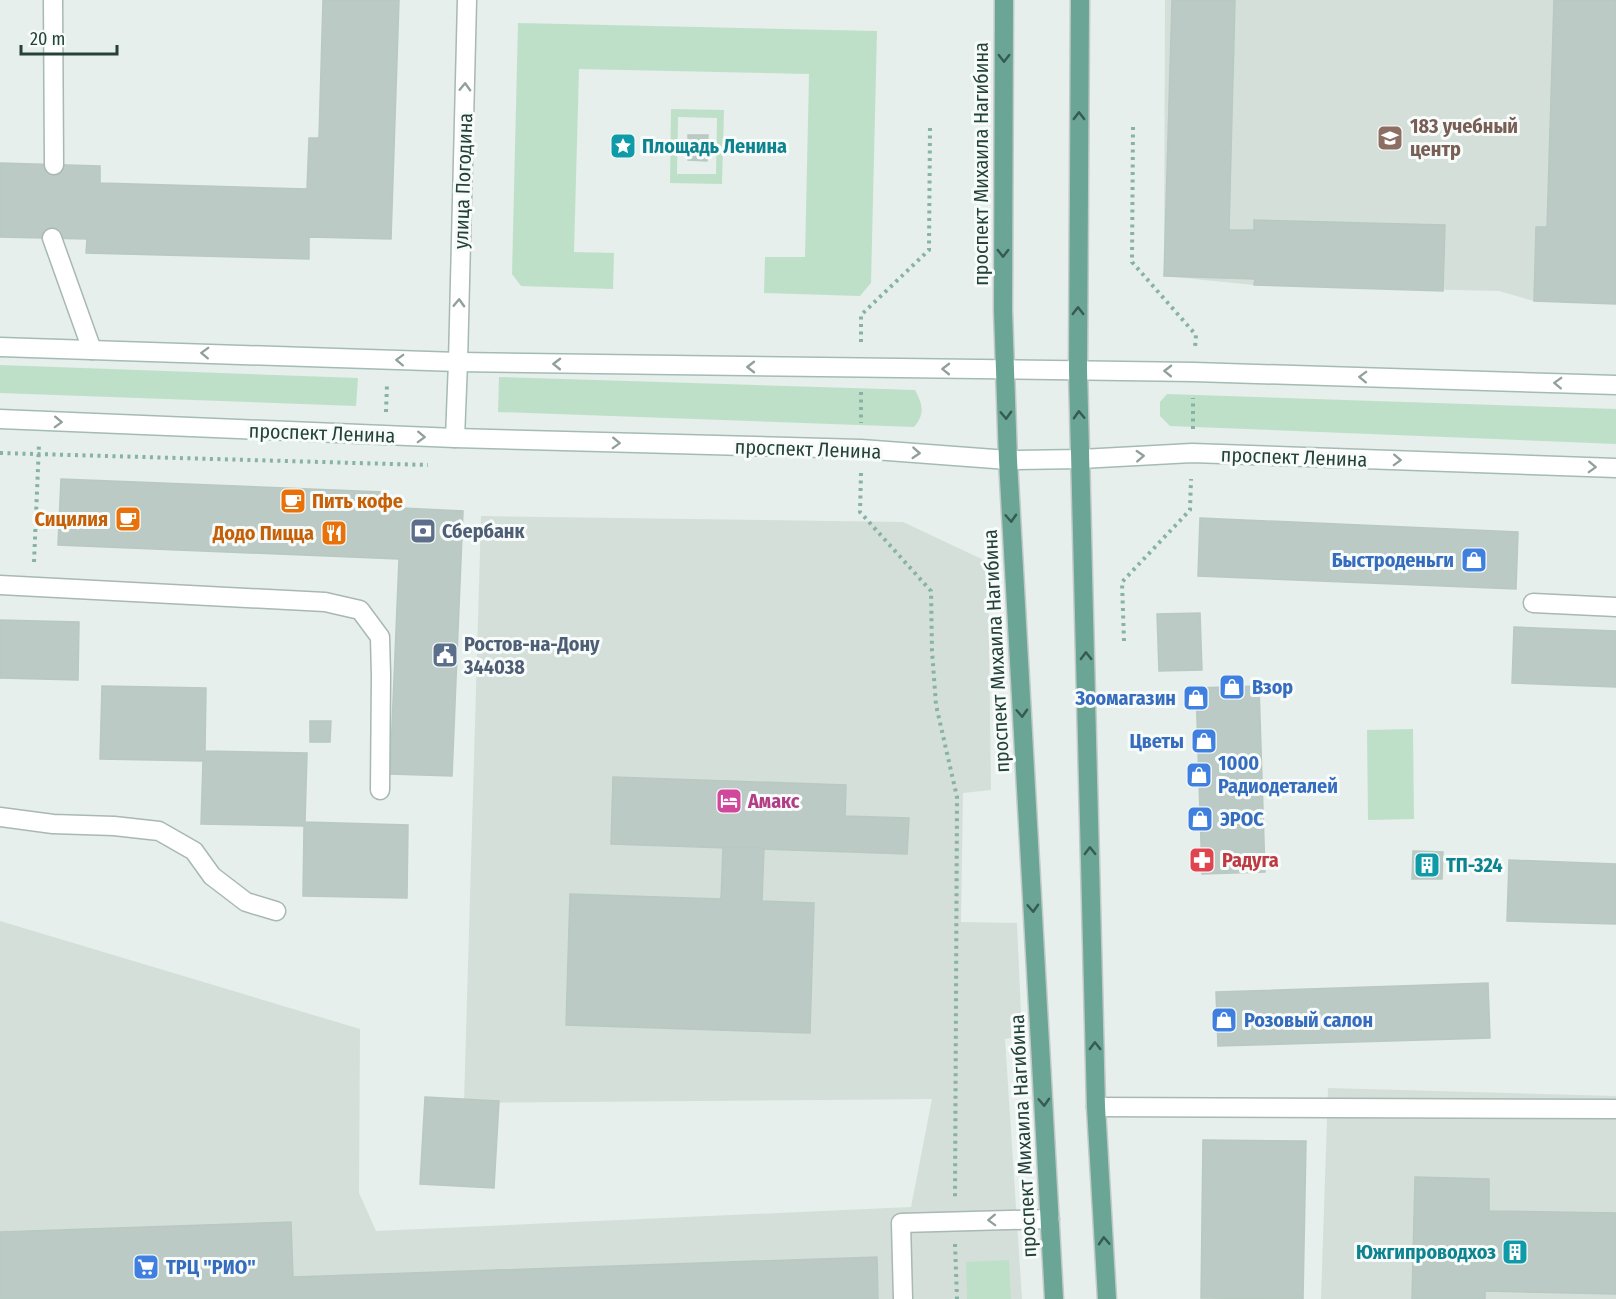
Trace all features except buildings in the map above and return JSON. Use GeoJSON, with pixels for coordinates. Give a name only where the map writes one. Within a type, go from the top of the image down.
{"type":"FeatureCollection","features":[{"type":"Feature","properties":{"kind":"main road"},"geometry":{"type":"LineString","coordinates":[[53,0],[54,165]]}},
{"type":"Feature","properties":{"kind":"main road","name":"улица Погодина"},"geometry":{"type":"LineString","coordinates":[[455,438],[468,0]]}},
{"type":"Feature","properties":{"kind":"main road","name":"проспект Михаила Нагибина"},"geometry":{"type":"LineString","coordinates":[[1004,0],[1003,310],[1008,460],[1054,1299]]}},
{"type":"Feature","properties":{"kind":"main road"},"geometry":{"type":"LineString","coordinates":[[1080,0],[1078,370],[1096,1107],[1107,1299]]}},
{"type":"Feature","properties":{"kind":"main road"},"geometry":{"type":"LineString","coordinates":[[52,238],[92,350]]}},
{"type":"Feature","properties":{"kind":"main road"},"geometry":{"type":"LineString","coordinates":[[0,346],[458,362],[1078,370],[1616,385]]}},
{"type":"Feature","properties":{"kind":"main road","name":"проспект Ленина"},"geometry":{"type":"LineString","coordinates":[[0,419],[385,436],[861,449],[1008,460],[1192,453],[1616,468]]}},
{"type":"Feature","properties":{"kind":"main road"},"geometry":{"type":"LineString","coordinates":[[0,585],[325,602],[360,610],[380,637],[380,789]]}},
{"type":"Feature","properties":{"kind":"main road"},"geometry":{"type":"LineString","coordinates":[[1533,603],[1616,607]]}},
{"type":"Feature","properties":{"kind":"main road"},"geometry":{"type":"LineString","coordinates":[[0,816],[53,824],[114,826],[159,831],[194,851],[212,876],[246,902],[276,911]]}},
{"type":"Feature","properties":{"kind":"main road"},"geometry":{"type":"LineString","coordinates":[[1096,1107],[1616,1108]]}},
{"type":"Feature","properties":{"kind":"main road"},"geometry":{"type":"LineString","coordinates":[[903,1299],[901,1223],[1050,1219]]}},
{"type":"Feature","properties":{"kind":"path"},"geometry":{"type":"LineString","coordinates":[[929,250],[930,127]]}},
{"type":"Feature","properties":{"kind":"path"},"geometry":{"type":"LineString","coordinates":[[1132,228],[1133,127]]}},
{"type":"Feature","properties":{"kind":"path"},"geometry":{"type":"LineString","coordinates":[[384,464],[387,360]]}},
{"type":"Feature","properties":{"kind":"path"},"geometry":{"type":"LineString","coordinates":[[33,587],[41,421]]}},
{"type":"Feature","properties":{"kind":"path"},"geometry":{"type":"LineString","coordinates":[[0,453],[431,465]]}},
{"type":"Feature","properties":{"kind":"path"},"geometry":{"type":"LineString","coordinates":[[1124,641],[1122,582],[1190,510]]}},
{"type":"Feature","properties":{"kind":"path"},"geometry":{"type":"LineString","coordinates":[[860,512],[931,591],[936,705],[957,797],[954,1221],[957,1299]]}},
{"type":"Feature","properties":{"kind":"shaded area","name":"183 учебный центр"},"geometry":{"type":"Polygon","coordinates":[[[1165,0],[1616,0],[1616,304],[1534,301],[1499,291],[1254,285],[1164,276],[1165,0]]]}},
{"type":"Feature","properties":{"kind":"shaded area"},"geometry":{"type":"Polygon","coordinates":[[[481,516],[903,522],[988,562],[991,790],[963,793],[961,922],[1017,923],[1022,1036],[1005,1039],[1022,1299],[0,1299],[0,921],[360,1029],[359,1193],[376,1231],[911,1207],[932,1099],[464,1103],[481,516]]]}},
{"type":"Feature","properties":{"kind":"shaded area"},"geometry":{"type":"Polygon","coordinates":[[[1328,1088],[1616,1096],[1616,1299],[1321,1299],[1328,1088]]]}},
{"type":"Feature","properties":{"kind":"green space"},"geometry":{"type":"Polygon","coordinates":[[[518,23],[877,31],[871,283],[860,296],[764,293],[765,257],[805,257],[809,74],[579,69],[574,252],[614,253],[613,289],[521,286],[512,274],[518,23]]]}},
{"type":"Feature","properties":{"kind":"green space"},"geometry":{"type":"Polygon","coordinates":[[[671,109],[724,110],[722,184],[670,183],[671,109]],[[678,117],[677,174],[716,174],[717,118],[678,117]]]}},
{"type":"Feature","properties":{"kind":"green space"},"geometry":{"type":"Polygon","coordinates":[[[0,365],[358,378],[356,406],[0,393],[0,365]]]}},
{"type":"Feature","properties":{"kind":"green space"},"geometry":{"type":"Polygon","coordinates":[[[499,377],[915,390],[922,409],[920,418],[914,427],[498,412],[499,377]]]}},
{"type":"Feature","properties":{"kind":"green space"},"geometry":{"type":"Polygon","coordinates":[[[1167,394],[1616,409],[1616,444],[1170,426],[1160,416],[1160,402],[1167,394]]]}},
{"type":"Feature","properties":{"kind":"green space"},"geometry":{"type":"Polygon","coordinates":[[[1413,729],[1414,819],[1368,820],[1367,730],[1413,729]]]}},
{"type":"Feature","properties":{"kind":"green space"},"geometry":{"type":"Polygon","coordinates":[[[1009,1260],[1011,1299],[967,1299],[966,1262],[1009,1260]]]}},
{"type":"Feature","properties":{"kind":"place","name":"183 учебный центр"},"geometry":{"type":"Point","coordinates":[1390,138]}},
{"type":"Feature","properties":{"kind":"place","name":"Площадь Ленина"},"geometry":{"type":"Point","coordinates":[623,146]}},
{"type":"Feature","properties":{"kind":"place","name":"Пить кофе"},"geometry":{"type":"Point","coordinates":[293,501]}},
{"type":"Feature","properties":{"kind":"place","name":"Сицилия"},"geometry":{"type":"Point","coordinates":[128,519]}},
{"type":"Feature","properties":{"kind":"place","name":"Сбербанк"},"geometry":{"type":"Point","coordinates":[423,531]}},
{"type":"Feature","properties":{"kind":"place","name":"Додо Пицца"},"geometry":{"type":"Point","coordinates":[334,533]}},
{"type":"Feature","properties":{"kind":"place","name":"Быстроденьги"},"geometry":{"type":"Point","coordinates":[1474,560]}},
{"type":"Feature","properties":{"kind":"place","name":"Ростов-на-Дону 344038"},"geometry":{"type":"Point","coordinates":[445,655]}},
{"type":"Feature","properties":{"kind":"place","name":"Взор"},"geometry":{"type":"Point","coordinates":[1232,687]}},
{"type":"Feature","properties":{"kind":"place","name":"Зоомагазин"},"geometry":{"type":"Point","coordinates":[1196,698]}},
{"type":"Feature","properties":{"kind":"place","name":"Цветы"},"geometry":{"type":"Point","coordinates":[1204,741]}},
{"type":"Feature","properties":{"kind":"place","name":"1000 Радиодеталей"},"geometry":{"type":"Point","coordinates":[1199,775]}},
{"type":"Feature","properties":{"kind":"place","name":"Амакс"},"geometry":{"type":"Point","coordinates":[729,801]}},
{"type":"Feature","properties":{"kind":"place","name":"ЭРОС"},"geometry":{"type":"Point","coordinates":[1200,819]}},
{"type":"Feature","properties":{"kind":"place","name":"Радуга"},"geometry":{"type":"Point","coordinates":[1202,860]}},
{"type":"Feature","properties":{"kind":"place","name":"ТП-324"},"geometry":{"type":"Point","coordinates":[1427,865]}},
{"type":"Feature","properties":{"kind":"place","name":"Розовый салон"},"geometry":{"type":"Point","coordinates":[1224,1020]}},
{"type":"Feature","properties":{"kind":"place","name":"Южгипроводхоз"},"geometry":{"type":"Point","coordinates":[1515,1252]}},
{"type":"Feature","properties":{"kind":"place","name":"ТРЦ \"РИО\""},"geometry":{"type":"Point","coordinates":[146,1267]}}]}
